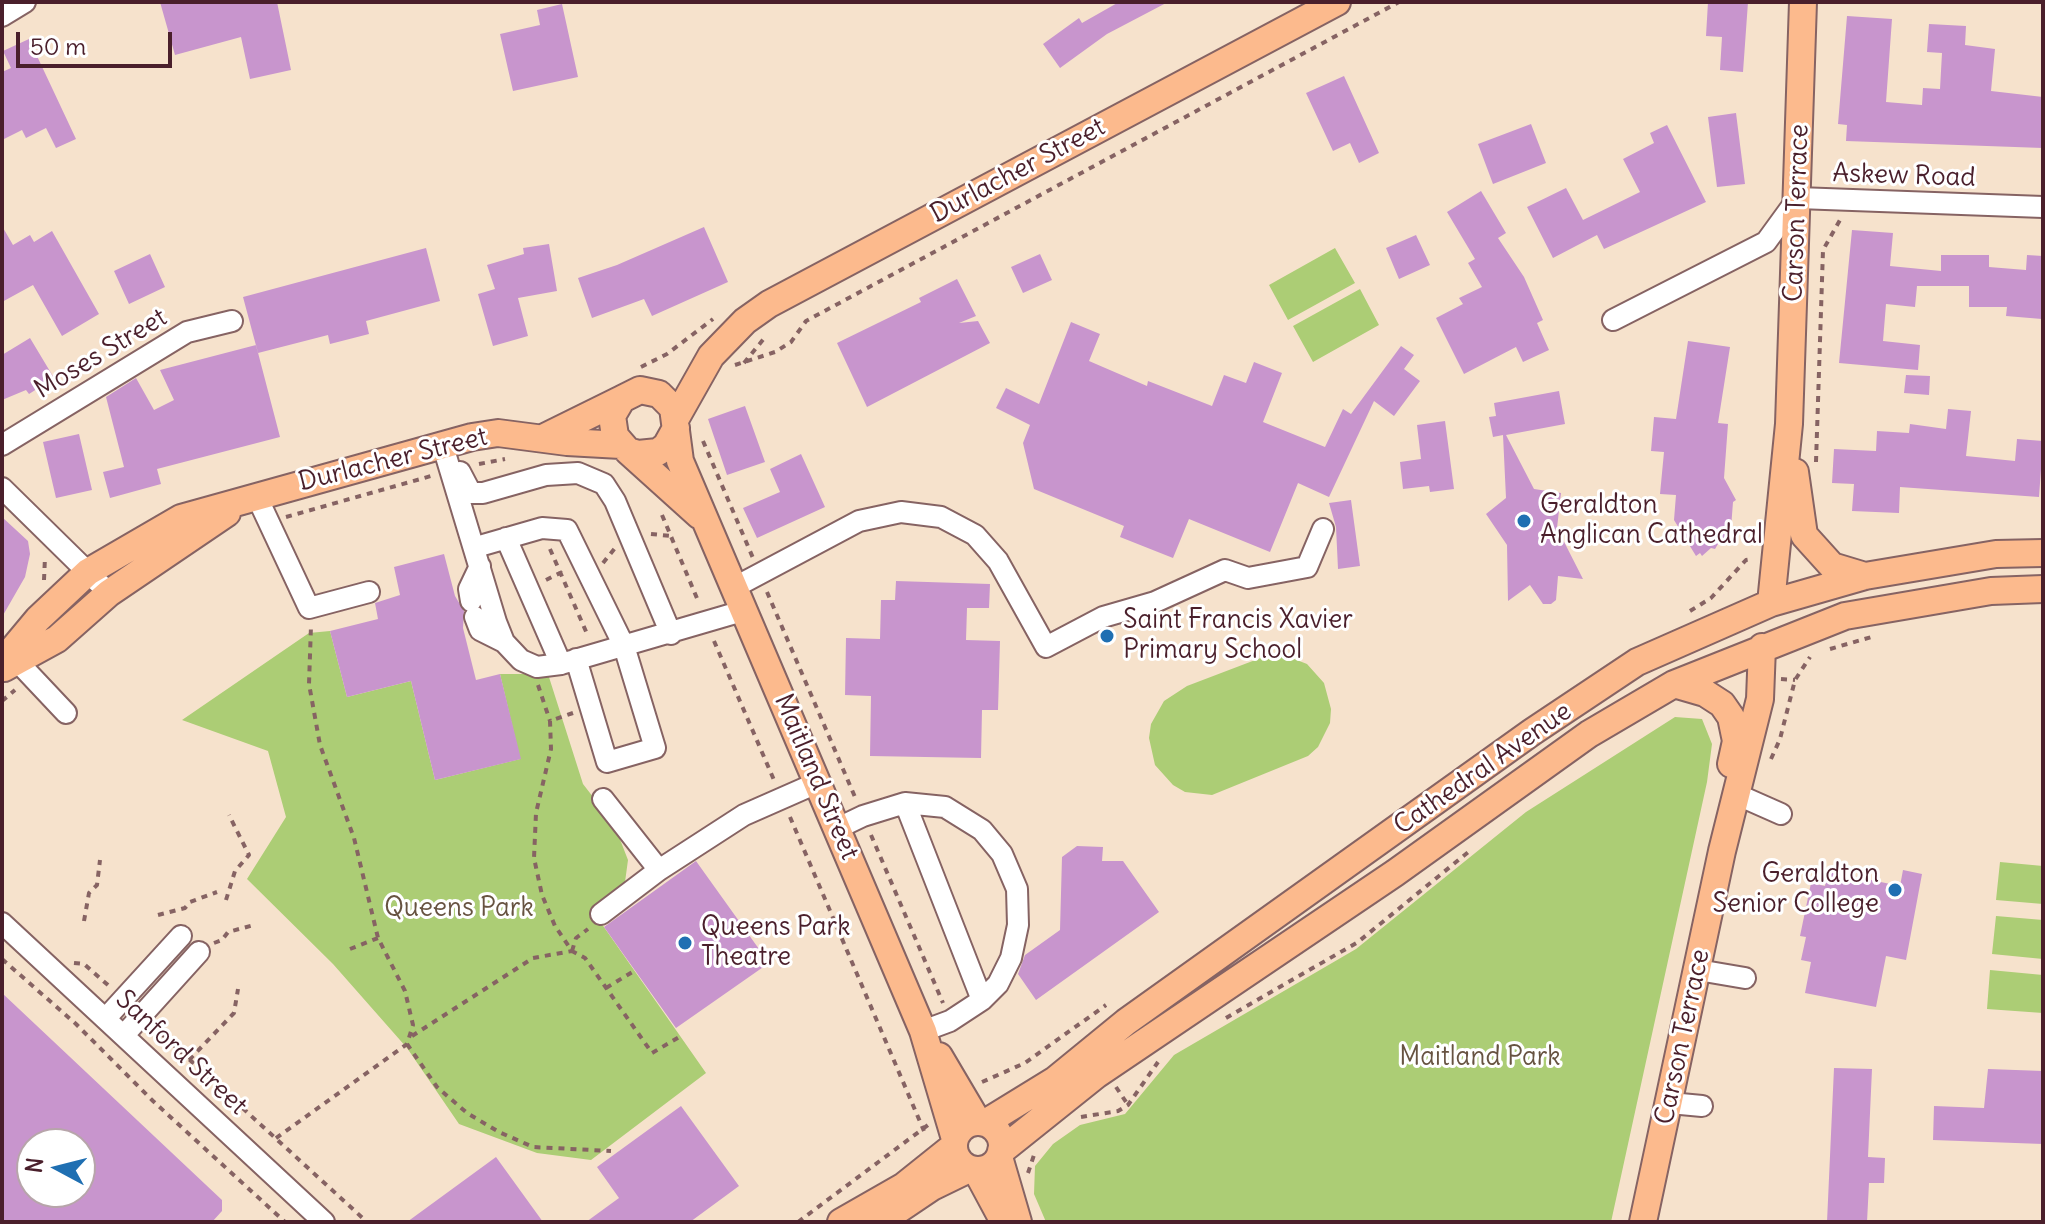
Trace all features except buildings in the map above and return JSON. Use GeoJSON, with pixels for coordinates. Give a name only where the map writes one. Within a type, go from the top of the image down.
{"type":"FeatureCollection","features":[{"type":"Feature","properties":{"kind":"main road","name":"Durlacher Street"},"geometry":{"type":"LineString","coordinates":[[676,423],[711,356],[745,321],[769,304],[1337,2]]}},
{"type":"Feature","properties":{"kind":"main road","name":"Carson Terrace"},"geometry":{"type":"LineString","coordinates":[[1771,603],[1789,424],[1803,2]]}},
{"type":"Feature","properties":{"kind":"main road","name":"Durlacher Street"},"geometry":{"type":"LineString","coordinates":[[650,390],[711,356]]}},
{"type":"Feature","properties":{"kind":"main road"},"geometry":{"type":"LineString","coordinates":[[545,437],[630,393],[650,390],[667,400],[676,423],[666,446],[648,454],[624,448],[615,436],[612,416],[622,399]]}},
{"type":"Feature","properties":{"kind":"main road","name":"Maitland Street"},"geometry":{"type":"LineString","coordinates":[[676,423],[680,461],[923,1031],[954,1143]]}},
{"type":"Feature","properties":{"kind":"main road","name":"Carson Terrace"},"geometry":{"type":"LineString","coordinates":[[1789,424],[1804,535],[1832,566],[1865,576]]}},
{"type":"Feature","properties":{"kind":"main road","name":"Durlacher Street"},"geometry":{"type":"LineString","coordinates":[[7,664],[38,619],[88,572],[181,518],[447,442],[498,433],[624,448]]}},
{"type":"Feature","properties":{"kind":"main road","name":"Maitland Street"},"geometry":{"type":"LineString","coordinates":[[624,448],[708,523]]}},
{"type":"Feature","properties":{"kind":"main road","name":"Durlacher Street"},"geometry":{"type":"LineString","coordinates":[[7,664],[57,639],[109,593],[250,500]]}},
{"type":"Feature","properties":{"kind":"main road","name":"Cathedral Avenue"},"geometry":{"type":"LineString","coordinates":[[981,1123],[1055,1080],[1126,1022],[1532,732],[1637,662],[1771,603],[1865,576],[1996,554],[2043,553]]}},
{"type":"Feature","properties":{"kind":"main road","name":"Cathedral Avenue"},"geometry":{"type":"LineString","coordinates":[[1000,1154],[1096,1075],[1395,873],[1550,761],[1674,684],[1845,616],[1991,591],[2043,589]]}},
{"type":"Feature","properties":{"kind":"main road"},"geometry":{"type":"LineString","coordinates":[[1637,662],[1711,641],[1747,642],[1762,647]]}},
{"type":"Feature","properties":{"kind":"main road","name":"Carson Terrace"},"geometry":{"type":"LineString","coordinates":[[1643,1222],[1722,851],[1763,686],[1762,647]]}},
{"type":"Feature","properties":{"kind":"main road","name":"Carson Terrace"},"geometry":{"type":"LineString","coordinates":[[1674,684],[1705,693],[1722,704],[1731,717],[1736,741],[1726,794],[1722,851]]}},
{"type":"Feature","properties":{"kind":"main road"},"geometry":{"type":"LineString","coordinates":[[1532,732],[1550,761]]}},
{"type":"Feature","properties":{"kind":"main road","name":"Maitland Street"},"geometry":{"type":"LineString","coordinates":[[923,1031],[981,1123]]}},
{"type":"Feature","properties":{"kind":"main road"},"geometry":{"type":"LineString","coordinates":[[841,1222],[904,1186],[954,1143],[963,1127],[981,1123],[1000,1137],[1000,1154],[1018,1222]]}},
{"type":"Feature","properties":{"kind":"main road"},"geometry":{"type":"LineString","coordinates":[[954,1143],[958,1160],[973,1170],[1004,1222]]}},
{"type":"Feature","properties":{"kind":"main road"},"geometry":{"type":"LineString","coordinates":[[880,1222],[932,1187],[973,1170],[990,1167],[1000,1154]]}},
{"type":"Feature","properties":{"kind":"street"},"geometry":{"type":"LineString","coordinates":[[2,16],[25,2]]}},
{"type":"Feature","properties":{"kind":"street","name":"Askew Road"},"geometry":{"type":"LineString","coordinates":[[1613,320],[1766,242],[1798,198],[2043,207]]}},
{"type":"Feature","properties":{"kind":"street","name":"Moses Street"},"geometry":{"type":"LineString","coordinates":[[2,445],[187,332],[232,321]]}},
{"type":"Feature","properties":{"kind":"street"},"geometry":{"type":"LineString","coordinates":[[447,442],[504,642]]}},
{"type":"Feature","properties":{"kind":"street"},"geometry":{"type":"LineString","coordinates":[[447,442],[462,481],[471,493],[483,493],[546,475],[578,473],[604,484],[615,501],[671,634]]}},
{"type":"Feature","properties":{"kind":"street"},"geometry":{"type":"LineString","coordinates":[[2,488],[109,593]]}},
{"type":"Feature","properties":{"kind":"street"},"geometry":{"type":"LineString","coordinates":[[250,500],[269,522],[309,608],[369,592]]}},
{"type":"Feature","properties":{"kind":"street"},"geometry":{"type":"LineString","coordinates":[[506,538],[577,659],[607,762],[655,748],[624,646],[567,530],[547,527],[506,538],[478,556],[469,589],[473,609],[480,630],[504,642],[521,660],[537,667],[577,659],[624,646],[671,634],[707,623],[740,599],[760,576],[859,521],[901,512],[941,517],[975,535],[998,561],[1046,647],[1103,617],[1155,602],[1225,570],[1248,578],[1307,567],[1323,529]]}},
{"type":"Feature","properties":{"kind":"street"},"geometry":{"type":"LineString","coordinates":[[7,664],[66,713]]}},
{"type":"Feature","properties":{"kind":"street"},"geometry":{"type":"LineString","coordinates":[[601,914],[659,870],[744,815],[819,782]]}},
{"type":"Feature","properties":{"kind":"street"},"geometry":{"type":"LineString","coordinates":[[1738,795],[1781,814]]}},
{"type":"Feature","properties":{"kind":"street"},"geometry":{"type":"LineString","coordinates":[[603,799],[659,870]]}},
{"type":"Feature","properties":{"kind":"street"},"geometry":{"type":"LineString","coordinates":[[905,803],[982,1000]]}},
{"type":"Feature","properties":{"kind":"street"},"geometry":{"type":"LineString","coordinates":[[838,828],[863,816],[905,803],[945,807],[982,830],[1002,854],[1017,889],[1018,925],[1011,958],[998,984],[982,1000],[950,1021],[923,1031]]}},
{"type":"Feature","properties":{"kind":"street","name":"Sanford Street"},"geometry":{"type":"LineString","coordinates":[[2,923],[324,1222]]}},
{"type":"Feature","properties":{"kind":"street"},"geometry":{"type":"LineString","coordinates":[[106,1018],[181,936]]}},
{"type":"Feature","properties":{"kind":"street"},"geometry":{"type":"LineString","coordinates":[[124,1035],[199,952]]}},
{"type":"Feature","properties":{"kind":"street"},"geometry":{"type":"LineString","coordinates":[[1698,970],[1745,978]]}},
{"type":"Feature","properties":{"kind":"street"},"geometry":{"type":"LineString","coordinates":[[1670,1103],[1702,1106]]}},
{"type":"Feature","properties":{"kind":"path"},"geometry":{"type":"LineString","coordinates":[[775,352],[791,342],[806,321],[1399,2]]}},
{"type":"Feature","properties":{"kind":"path"},"geometry":{"type":"LineString","coordinates":[[1816,468],[1823,250],[1838,228],[1840,214]]}},
{"type":"Feature","properties":{"kind":"path"},"geometry":{"type":"LineString","coordinates":[[708,453],[950,1021]]}},
{"type":"Feature","properties":{"kind":"path"},"geometry":{"type":"LineString","coordinates":[[269,522],[441,473]]}},
{"type":"Feature","properties":{"kind":"path"},"geometry":{"type":"LineString","coordinates":[[660,509],[924,1131]]}},
{"type":"Feature","properties":{"kind":"path"},"geometry":{"type":"LineString","coordinates":[[545,537],[577,659]]}},
{"type":"Feature","properties":{"kind":"path"},"geometry":{"type":"LineString","coordinates":[[40,588],[46,576],[45,553]]}},
{"type":"Feature","properties":{"kind":"path"},"geometry":{"type":"LineString","coordinates":[[312,633],[309,684],[312,714],[354,838],[378,938],[411,1008],[412,1036]]}},
{"type":"Feature","properties":{"kind":"path"},"geometry":{"type":"LineString","coordinates":[[1825,651],[1888,634]]}},
{"type":"Feature","properties":{"kind":"path"},"geometry":{"type":"LineString","coordinates":[[1766,769],[1780,739],[1795,680],[1808,658],[1817,653]]}},
{"type":"Feature","properties":{"kind":"path"},"geometry":{"type":"LineString","coordinates":[[1784,678],[1795,680]]}},
{"type":"Feature","properties":{"kind":"path"},"geometry":{"type":"LineString","coordinates":[[562,717],[550,721],[551,749],[536,813],[534,858],[542,895],[555,926],[572,951],[585,958],[652,1053],[681,1036]]}},
{"type":"Feature","properties":{"kind":"path"},"geometry":{"type":"LineString","coordinates":[[226,900],[235,871],[249,855],[229,815]]}},
{"type":"Feature","properties":{"kind":"path"},"geometry":{"type":"LineString","coordinates":[[84,921],[89,893],[97,885],[100,860]]}},
{"type":"Feature","properties":{"kind":"path"},"geometry":{"type":"LineString","coordinates":[[158,915],[185,908],[190,902],[217,892]]}},
{"type":"Feature","properties":{"kind":"path"},"geometry":{"type":"LineString","coordinates":[[572,951],[576,938],[596,926],[601,914]]}},
{"type":"Feature","properties":{"kind":"path"},"geometry":{"type":"LineString","coordinates":[[228,932],[254,925]]}},
{"type":"Feature","properties":{"kind":"path"},"geometry":{"type":"LineString","coordinates":[[350,949],[378,938]]}},
{"type":"Feature","properties":{"kind":"path"},"geometry":{"type":"LineString","coordinates":[[276,1138],[407,1044],[412,1036],[533,958],[572,951]]}},
{"type":"Feature","properties":{"kind":"path"},"geometry":{"type":"LineString","coordinates":[[2,959],[76,1024],[153,1101],[285,1222]]}},
{"type":"Feature","properties":{"kind":"path"},"geometry":{"type":"LineString","coordinates":[[65,961],[84,964],[125,1000]]}},
{"type":"Feature","properties":{"kind":"path"},"geometry":{"type":"LineString","coordinates":[[606,988],[634,971]]}},
{"type":"Feature","properties":{"kind":"path"},"geometry":{"type":"LineString","coordinates":[[182,1068],[234,1013],[238,989]]}},
{"type":"Feature","properties":{"kind":"path"},"geometry":{"type":"LineString","coordinates":[[143,1015],[367,1222]]}},
{"type":"Feature","properties":{"kind":"path"},"geometry":{"type":"LineString","coordinates":[[407,1044],[437,1087],[467,1113],[499,1132],[533,1147],[611,1151]]}},
{"type":"Feature","properties":{"kind":"path"},"geometry":{"type":"LineString","coordinates":[[1078,1117],[1097,1117],[1128,1105],[1164,1053]]}},
{"type":"Feature","properties":{"kind":"path"},"geometry":{"type":"LineString","coordinates":[[974,1071],[980,1084],[975,1088]]}},
{"type":"Feature","properties":{"kind":"path"},"geometry":{"type":"LineString","coordinates":[[1116,1087],[1128,1105]]}},
{"type":"Feature","properties":{"kind":"path"},"geometry":{"type":"LineString","coordinates":[[153,1101],[158,1095]]}},
{"type":"Feature","properties":{"kind":"path"},"geometry":{"type":"LineString","coordinates":[[798,1222],[924,1131],[934,1115]]}},
{"type":"Feature","properties":{"kind":"green space"},"geometry":{"type":"Polygon","coordinates":[[[1335,248],[1355,283],[1288,320],[1269,285],[1335,248]]]}},
{"type":"Feature","properties":{"kind":"green space"},"geometry":{"type":"Polygon","coordinates":[[[1360,289],[1379,325],[1313,362],[1293,326],[1360,289]]]}},
{"type":"Feature","properties":{"kind":"green space","name":"Queens Park"},"geometry":{"type":"Polygon","coordinates":[[[330,631],[347,697],[411,681],[435,780],[520,759],[500,674],[548,674],[583,784],[614,824],[628,860],[625,882],[592,910],[706,1073],[591,1160],[537,1153],[459,1124],[407,1048],[333,964],[247,879],[286,817],[268,751],[182,720],[309,633],[330,631]]]}},
{"type":"Feature","properties":{"kind":"green space"},"geometry":{"type":"Polygon","coordinates":[[[1271,654],[1284,655],[1307,664],[1324,683],[1331,709],[1330,723],[1318,747],[1308,756],[1212,795],[1185,792],[1173,785],[1155,765],[1149,738],[1151,724],[1164,701],[1187,686],[1271,654]]]}},
{"type":"Feature","properties":{"kind":"green space","name":"Maitland Park"},"geometry":{"type":"Polygon","coordinates":[[[1675,717],[1702,719],[1712,744],[1707,782],[1611,1222],[1046,1222],[1034,1194],[1035,1166],[1053,1144],[1080,1125],[1125,1114],[1174,1055],[1356,949],[1526,812],[1675,717]]]}},
{"type":"Feature","properties":{"kind":"green space"},"geometry":{"type":"Polygon","coordinates":[[[2000,862],[2043,866],[2043,904],[1996,900],[2000,862]]]}},
{"type":"Feature","properties":{"kind":"green space"},"geometry":{"type":"Polygon","coordinates":[[[1996,916],[2043,920],[2043,959],[1992,954],[1996,916]]]}},
{"type":"Feature","properties":{"kind":"green space"},"geometry":{"type":"Polygon","coordinates":[[[1990,970],[2043,975],[2043,1013],[1987,1009],[1990,970]]]}},
{"type":"Feature","properties":{"kind":"place","name":"Geraldton Anglican Cathedral"},"geometry":{"type":"Point","coordinates":[1524,521]}},
{"type":"Feature","properties":{"kind":"place","name":"Saint Francis Xavier Primary School"},"geometry":{"type":"Point","coordinates":[1107,636]}},
{"type":"Feature","properties":{"kind":"place","name":"Geraldton Senior College"},"geometry":{"type":"Point","coordinates":[1895,890]}},
{"type":"Feature","properties":{"kind":"place","name":"Queens Park Theatre"},"geometry":{"type":"Point","coordinates":[685,943]}}]}
